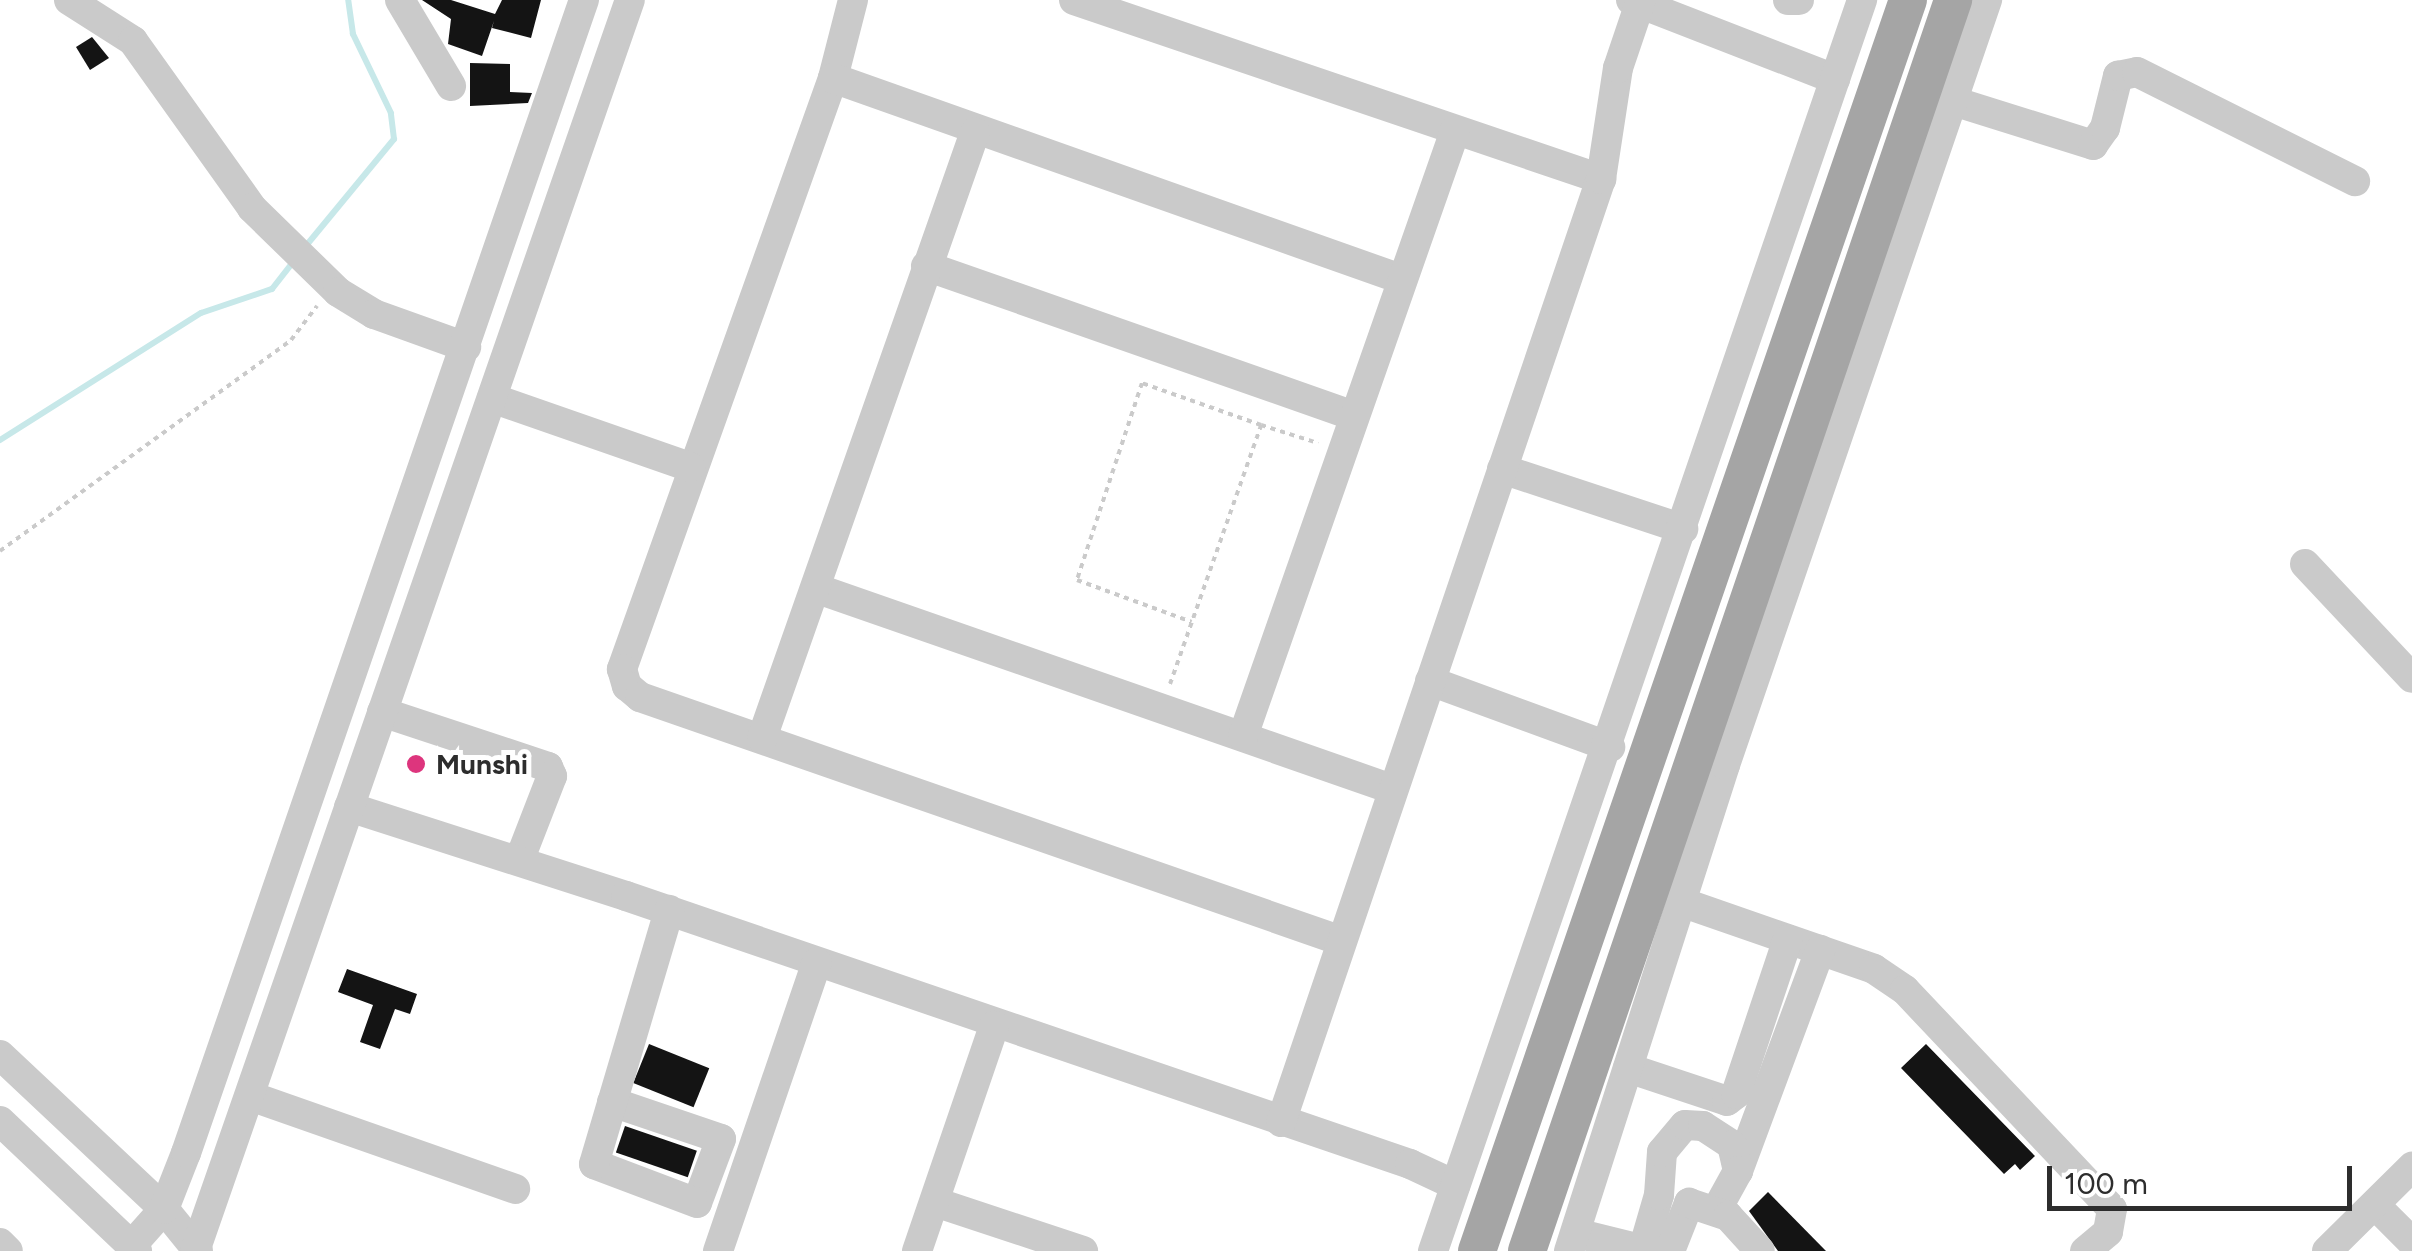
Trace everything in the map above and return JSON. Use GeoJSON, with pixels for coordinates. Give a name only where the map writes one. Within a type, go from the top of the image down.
{"type":"FeatureCollection","features":[{"type":"Feature","properties":{"kind":"main road"},"geometry":{"type":"LineString","coordinates":[[1477,1251],[1908,0]]}},
{"type":"Feature","properties":{"kind":"main road"},"geometry":{"type":"LineString","coordinates":[[1526,1251],[1953,0]]}},
{"type":"Feature","properties":{"kind":"street"},"geometry":{"type":"LineString","coordinates":[[70,0],[133,41],[220,167],[294,253],[330,285],[374,314],[466,347]]}},
{"type":"Feature","properties":{"kind":"street"},"geometry":{"type":"LineString","coordinates":[[400,0],[450,86]]}},
{"type":"Feature","properties":{"kind":"street"},"geometry":{"type":"LineString","coordinates":[[0,1120],[135,1248],[164,1209],[584,0]]}},
{"type":"Feature","properties":{"kind":"street"},"geometry":{"type":"LineString","coordinates":[[197,1250],[630,0]]}},
{"type":"Feature","properties":{"kind":"street"},"geometry":{"type":"LineString","coordinates":[[853,0],[833,78],[690,467],[622,669],[640,697],[1342,941]]}},
{"type":"Feature","properties":{"kind":"street"},"geometry":{"type":"LineString","coordinates":[[1074,0],[1601,178]]}},
{"type":"Feature","properties":{"kind":"street"},"geometry":{"type":"LineString","coordinates":[[1788,0],[1798,0]]}},
{"type":"Feature","properties":{"kind":"street"},"geometry":{"type":"LineString","coordinates":[[1433,1251],[1610,748],[1862,0]]}},
{"type":"Feature","properties":{"kind":"street"},"geometry":{"type":"LineString","coordinates":[[1738,1171],[1732,1145],[1717,1132],[1684,1125],[1662,1152],[1659,1195],[1646,1250],[1572,1242],[1681,902],[1987,0]]}},
{"type":"Feature","properties":{"kind":"street"},"geometry":{"type":"LineString","coordinates":[[1281,1122],[1601,178],[1618,68],[1635,1],[1834,79]]}},
{"type":"Feature","properties":{"kind":"street"},"geometry":{"type":"LineString","coordinates":[[1952,101],[2093,145],[2105,128],[2118,76],[2137,72],[2355,181]]}},
{"type":"Feature","properties":{"kind":"street"},"geometry":{"type":"LineString","coordinates":[[833,78],[975,132],[1401,280]]}},
{"type":"Feature","properties":{"kind":"street"},"geometry":{"type":"LineString","coordinates":[[1242,736],[1455,131]]}},
{"type":"Feature","properties":{"kind":"street"},"geometry":{"type":"LineString","coordinates":[[762,738],[818,588],[975,132]]}},
{"type":"Feature","properties":{"kind":"street"},"geometry":{"type":"LineString","coordinates":[[926,266],[1354,416]]}},
{"type":"Feature","properties":{"kind":"street"},"geometry":{"type":"LineString","coordinates":[[493,268],[532,282]]}},
{"type":"Feature","properties":{"kind":"street"},"geometry":{"type":"LineString","coordinates":[[492,398],[690,467]]}},
{"type":"Feature","properties":{"kind":"street"},"geometry":{"type":"LineString","coordinates":[[1502,469],[1683,529]]}},
{"type":"Feature","properties":{"kind":"street"},"geometry":{"type":"LineString","coordinates":[[2305,564],[2412,678]]}},
{"type":"Feature","properties":{"kind":"street"},"geometry":{"type":"LineString","coordinates":[[818,588],[1392,789]]}},
{"type":"Feature","properties":{"kind":"street"},"geometry":{"type":"LineString","coordinates":[[1430,682],[1610,748]]}},
{"type":"Feature","properties":{"kind":"street"},"geometry":{"type":"LineString","coordinates":[[382,712],[548,767],[552,776],[519,861]]}},
{"type":"Feature","properties":{"kind":"street"},"geometry":{"type":"LineString","coordinates":[[349,807],[669,910],[1455,1185]]}},
{"type":"Feature","properties":{"kind":"street"},"geometry":{"type":"LineString","coordinates":[[1681,902],[1874,969],[1906,990],[2112,1209],[2108,1232],[2086,1251]]}},
{"type":"Feature","properties":{"kind":"street"},"geometry":{"type":"LineString","coordinates":[[612,1102],[669,910]]}},
{"type":"Feature","properties":{"kind":"street"},"geometry":{"type":"LineString","coordinates":[[1628,1068],[1727,1101],[1736,1094],[1788,939]]}},
{"type":"Feature","properties":{"kind":"street"},"geometry":{"type":"LineString","coordinates":[[1716,1210],[1738,1171],[1820,950]]}},
{"type":"Feature","properties":{"kind":"street"},"geometry":{"type":"LineString","coordinates":[[718,1251],[817,962]]}},
{"type":"Feature","properties":{"kind":"street"},"geometry":{"type":"LineString","coordinates":[[917,1251],[994,1026]]}},
{"type":"Feature","properties":{"kind":"street"},"geometry":{"type":"LineString","coordinates":[[0,1055],[164,1209],[197,1250]]}},
{"type":"Feature","properties":{"kind":"street"},"geometry":{"type":"LineString","coordinates":[[250,1096],[515,1189]]}},
{"type":"Feature","properties":{"kind":"street"},"geometry":{"type":"LineString","coordinates":[[2327,1251],[2412,1167]]}},
{"type":"Feature","properties":{"kind":"street"},"geometry":{"type":"LineString","coordinates":[[935,1202],[1082,1251]]}},
{"type":"Feature","properties":{"kind":"street"},"geometry":{"type":"LineString","coordinates":[[1670,1251],[1689,1203],[1716,1210],[1760,1251]]}},
{"type":"Feature","properties":{"kind":"street"},"geometry":{"type":"LineString","coordinates":[[2376,1206],[2412,1242]]}},
{"type":"Feature","properties":{"kind":"street"},"geometry":{"type":"LineString","coordinates":[[0,1244],[8,1251]]}},
{"type":"Feature","properties":{"kind":"path"},"geometry":{"type":"LineString","coordinates":[[0,551],[291,340],[330,285]]}},
{"type":"Feature","properties":{"kind":"path"},"geometry":{"type":"LineString","coordinates":[[1192,622],[1077,580],[1142,382],[1342,450]]}},
{"type":"Feature","properties":{"kind":"path"},"geometry":{"type":"LineString","coordinates":[[1162,707],[1261,425]]}},
{"type":"Feature","properties":{"kind":"building"},"geometry":{"type":"Polygon","coordinates":[[[422,0],[451,0],[495,14],[502,0],[541,0],[531,38],[492,28],[494,21],[482,56],[448,44],[451,19],[422,0]]]}},
{"type":"Feature","properties":{"kind":"building"},"geometry":{"type":"Polygon","coordinates":[[[92,37],[109,58],[90,70],[76,47],[92,37]]]}},
{"type":"Feature","properties":{"kind":"building"},"geometry":{"type":"Polygon","coordinates":[[[470,63],[510,64],[510,92],[532,93],[528,103],[470,106],[470,63]]]}},
{"type":"Feature","properties":{"kind":"building"},"geometry":{"type":"Polygon","coordinates":[[[347,969],[417,994],[410,1014],[395,1009],[380,1049],[360,1042],[373,1005],[338,992],[347,969]]]}},
{"type":"Feature","properties":{"kind":"building"},"geometry":{"type":"Polygon","coordinates":[[[649,1044],[709,1068],[694,1107],[633,1083],[649,1044]]]}},
{"type":"Feature","properties":{"kind":"building"},"geometry":{"type":"Polygon","coordinates":[[[1926,1044],[2035,1156],[2020,1170],[2015,1164],[2004,1174],[1901,1068],[1926,1044]]]}},
{"type":"Feature","properties":{"kind":"building"},"geometry":{"type":"Polygon","coordinates":[[[625,1126],[697,1151],[688,1177],[616,1152],[625,1126]]]}},
{"type":"Feature","properties":{"kind":"building"},"geometry":{"type":"Polygon","coordinates":[[[1768,1192],[1826,1251],[1778,1251],[1749,1211],[1768,1192]]]}},
{"type":"Feature","properties":{"kind":"waterway"},"geometry":{"type":"LineString","coordinates":[[305,247],[394,139],[391,113],[353,34],[348,0]]}},
{"type":"Feature","properties":{"kind":"waterway"},"geometry":{"type":"LineString","coordinates":[[0,440],[201,313],[272,289],[294,261]]}},
{"type":"Feature","properties":{"kind":"place","name":"Munshi"},"geometry":{"type":"Point","coordinates":[416,764]}}]}
